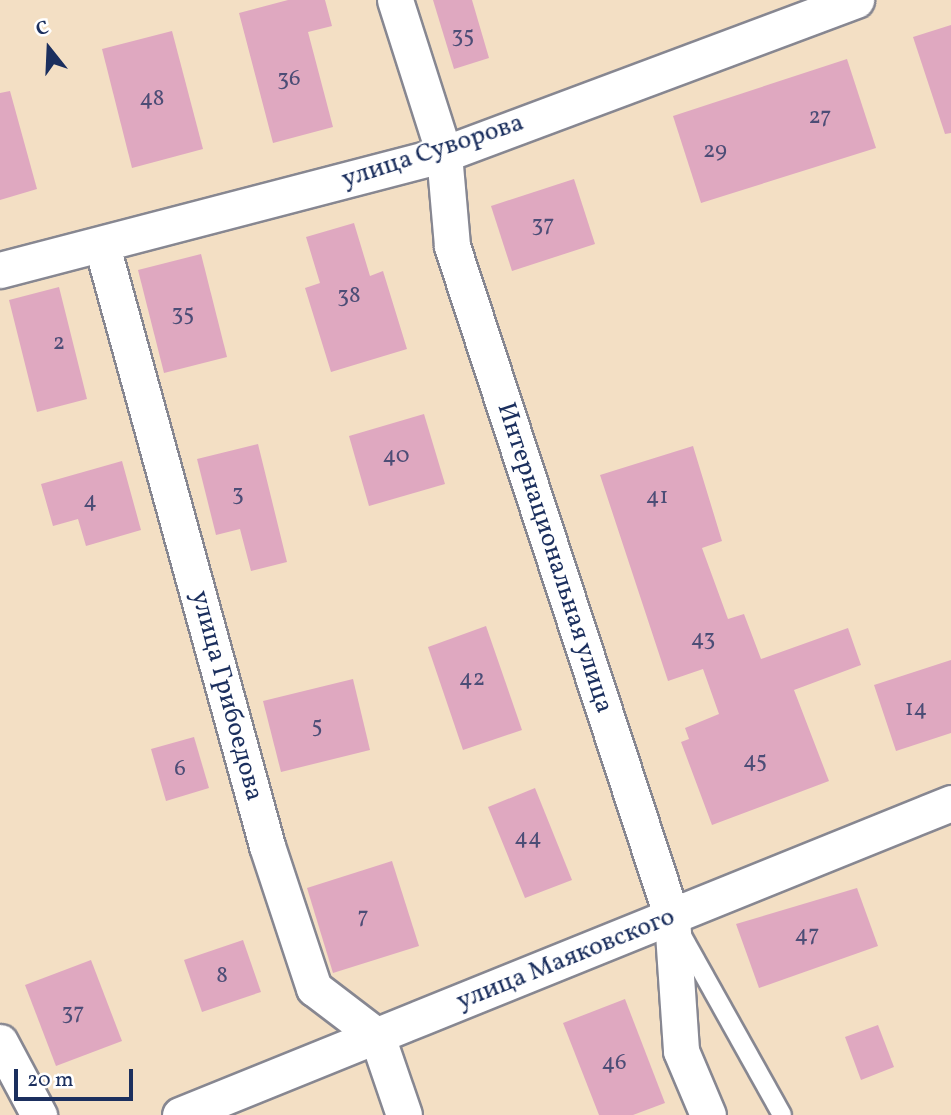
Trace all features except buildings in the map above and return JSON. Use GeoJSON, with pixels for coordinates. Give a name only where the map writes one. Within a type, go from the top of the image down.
{"type":"FeatureCollection","features":[{"type":"Feature","properties":{"kind":"street","name":"Интернациональная улица"},"geometry":{"type":"LineString","coordinates":[[395,0],[444,154],[452,246],[672,918],[681,1051],[708,1115]]}},
{"type":"Feature","properties":{"kind":"street","name":"улица Суворова"},"geometry":{"type":"LineString","coordinates":[[0,270],[102,246],[444,154],[856,0]]}},
{"type":"Feature","properties":{"kind":"street","name":"улица Грибоедова"},"geometry":{"type":"LineString","coordinates":[[102,246],[267,846],[314,988],[377,1036]]}},
{"type":"Feature","properties":{"kind":"street","name":"улица Маяковского"},"geometry":{"type":"LineString","coordinates":[[180,1115],[951,803]]}},
{"type":"Feature","properties":{"kind":"street"},"geometry":{"type":"LineString","coordinates":[[377,1036],[404,1115]]}},
{"type":"Feature","properties":{"kind":"street"},"geometry":{"type":"LineString","coordinates":[[0,1042],[39,1115]]}},
{"type":"Feature","properties":{"kind":"lane"},"geometry":{"type":"LineString","coordinates":[[672,918],[782,1115]]}}]}
